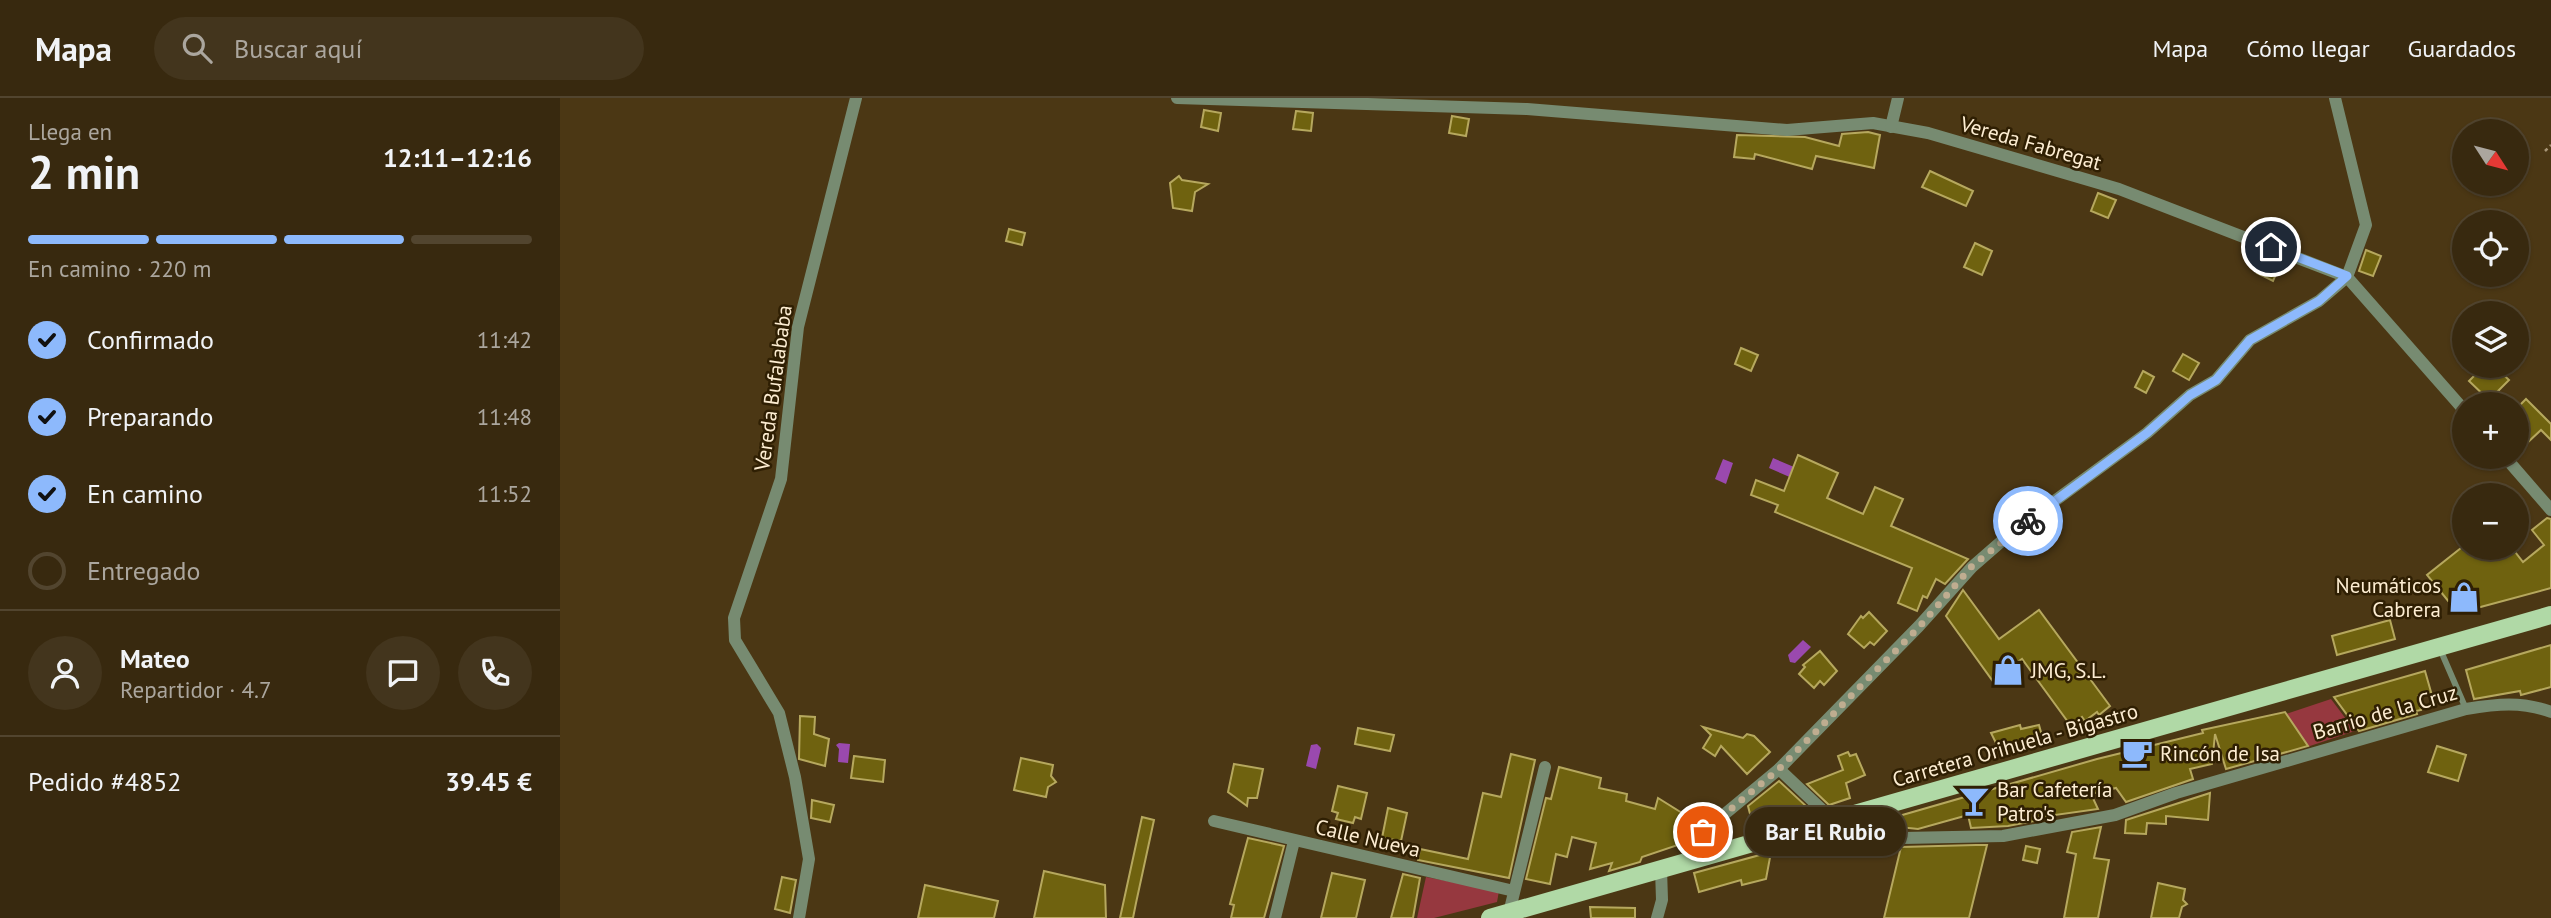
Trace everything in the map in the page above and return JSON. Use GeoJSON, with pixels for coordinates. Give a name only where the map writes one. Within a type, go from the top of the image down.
{"type":"FeatureCollection","features":[{"type":"Feature","properties":{"kind":"main road","name":"Carretera Orihuela - Bigastro"},"geometry":{"type":"LineString","coordinates":[[1490,918],[2551,615]]}},
{"type":"Feature","properties":{"kind":"street","name":"Vereda Bufalababa"},"geometry":{"type":"LineString","coordinates":[[799,918],[809,859],[795,777],[779,713],[735,640],[734,618],[781,479],[798,327],[856,98]]}},
{"type":"Feature","properties":{"kind":"street","name":"Vereda Fabregat"},"geometry":{"type":"LineString","coordinates":[[1177,98],[1527,109],[1787,130],[1873,123],[1928,133],[2119,189],[2347,276],[2452,396]]}},
{"type":"Feature","properties":{"kind":"street"},"geometry":{"type":"LineString","coordinates":[[1891,127],[1898,98]]}},
{"type":"Feature","properties":{"kind":"street"},"geometry":{"type":"LineString","coordinates":[[1685,863],[1703,832],[1779,769],[1920,626],[1972,566],[2011,533],[2147,433],[2190,395],[2216,380],[2250,340],[2319,301],[2347,276],[2366,225],[2335,98]]}},
{"type":"Feature","properties":{"kind":"street"},"geometry":{"type":"LineString","coordinates":[[2515,469],[2551,510]]}},
{"type":"Feature","properties":{"kind":"street","name":"Barrio de la Cruz"},"geometry":{"type":"LineString","coordinates":[[1828,823],[1903,838],[2003,836],[2115,815],[2176,793],[2466,709],[2509,704],[2538,707],[2551,712]]}},
{"type":"Feature","properties":{"kind":"street"},"geometry":{"type":"LineString","coordinates":[[1509,913],[1545,766]]}},
{"type":"Feature","properties":{"kind":"street"},"geometry":{"type":"LineString","coordinates":[[1779,769],[1828,823]]}},
{"type":"Feature","properties":{"kind":"street","name":"Calle Nueva"},"geometry":{"type":"LineString","coordinates":[[1214,821],[1514,891]]}},
{"type":"Feature","properties":{"kind":"street"},"geometry":{"type":"LineString","coordinates":[[1275,918],[1294,841]]}},
{"type":"Feature","properties":{"kind":"street"},"geometry":{"type":"LineString","coordinates":[[1657,918],[1662,901],[1661,869]]}},
{"type":"Feature","properties":{"kind":"lane"},"geometry":{"type":"LineString","coordinates":[[2439,647],[2466,709]]}},
{"type":"Feature","properties":{"kind":"path"},"geometry":{"type":"LineString","coordinates":[[2545,151],[2551,145]]}},
{"type":"Feature","properties":{"kind":"shaded area"},"geometry":{"type":"Polygon","coordinates":[[[1773,458],[1794,467],[1792,478],[1769,468],[1773,458]]]}},
{"type":"Feature","properties":{"kind":"shaded area"},"geometry":{"type":"Polygon","coordinates":[[[1723,459],[1733,463],[1726,484],[1715,479],[1723,459]]]}},
{"type":"Feature","properties":{"kind":"shaded area"},"geometry":{"type":"Polygon","coordinates":[[[1803,640],[1811,647],[1795,663],[1790,662],[1788,655],[1803,640]]]}},
{"type":"Feature","properties":{"kind":"shaded area"},"geometry":{"type":"Polygon","coordinates":[[[2331,699],[2355,731],[2307,747],[2283,715],[2331,699]]]}},
{"type":"Feature","properties":{"kind":"shaded area"},"geometry":{"type":"Polygon","coordinates":[[[850,744],[848,763],[838,762],[839,749],[836,745],[850,744]]]}},
{"type":"Feature","properties":{"kind":"shaded area"},"geometry":{"type":"Polygon","coordinates":[[[1317,744],[1321,748],[1316,769],[1306,766],[1311,745],[1317,744]]]}},
{"type":"Feature","properties":{"kind":"shaded area"},"geometry":{"type":"Polygon","coordinates":[[[1426,877],[1499,891],[1497,902],[1434,918],[1417,918],[1426,877]]]}},
{"type":"Feature","properties":{"kind":"building"},"geometry":{"type":"Polygon","coordinates":[[[1204,110],[1221,113],[1218,131],[1201,127],[1204,110]]]}},
{"type":"Feature","properties":{"kind":"building"},"geometry":{"type":"Polygon","coordinates":[[[1296,111],[1313,113],[1311,131],[1293,129],[1296,111]]]}},
{"type":"Feature","properties":{"kind":"building"},"geometry":{"type":"Polygon","coordinates":[[[1452,116],[1469,119],[1466,136],[1449,133],[1452,116]]]}},
{"type":"Feature","properties":{"kind":"building"},"geometry":{"type":"Polygon","coordinates":[[[1868,132],[1880,135],[1874,168],[1816,156],[1812,169],[1755,154],[1754,159],[1734,157],[1737,135],[1805,137],[1839,146],[1842,134],[1868,132]]]}},
{"type":"Feature","properties":{"kind":"building"},"geometry":{"type":"Polygon","coordinates":[[[1930,171],[1973,191],[1966,206],[1922,187],[1930,171]]]}},
{"type":"Feature","properties":{"kind":"building"},"geometry":{"type":"Polygon","coordinates":[[[1179,176],[1182,180],[1208,184],[1195,192],[1192,211],[1173,208],[1170,183],[1179,176]]]}},
{"type":"Feature","properties":{"kind":"building"},"geometry":{"type":"Polygon","coordinates":[[[2098,193],[2116,200],[2108,218],[2091,211],[2098,193]]]}},
{"type":"Feature","properties":{"kind":"building"},"geometry":{"type":"Polygon","coordinates":[[[1009,229],[1025,233],[1022,245],[1006,241],[1009,229]]]}},
{"type":"Feature","properties":{"kind":"building"},"geometry":{"type":"Polygon","coordinates":[[[1975,243],[1992,251],[1982,275],[1964,267],[1975,243]]]}},
{"type":"Feature","properties":{"kind":"building"},"geometry":{"type":"Polygon","coordinates":[[[2366,250],[2381,256],[2373,276],[2359,271],[2366,250]]]}},
{"type":"Feature","properties":{"kind":"building"},"geometry":{"type":"Polygon","coordinates":[[[2266,255],[2282,261],[2273,281],[2257,273],[2266,255]]]}},
{"type":"Feature","properties":{"kind":"building"},"geometry":{"type":"Polygon","coordinates":[[[1741,348],[1758,355],[1751,371],[1735,364],[1741,348]]]}},
{"type":"Feature","properties":{"kind":"building"},"geometry":{"type":"Polygon","coordinates":[[[2183,354],[2199,363],[2189,380],[2173,371],[2183,354]]]}},
{"type":"Feature","properties":{"kind":"building"},"geometry":{"type":"Polygon","coordinates":[[[2143,371],[2154,377],[2146,393],[2135,387],[2143,371]]]}},
{"type":"Feature","properties":{"kind":"building"},"geometry":{"type":"Polygon","coordinates":[[[2472,378],[2509,380],[2497,392],[2481,392],[2469,381],[2472,378]]]}},
{"type":"Feature","properties":{"kind":"building"},"geometry":{"type":"Polygon","coordinates":[[[2529,402],[2551,424],[2551,440],[2541,430],[2529,441],[2529,402]]]}},
{"type":"Feature","properties":{"kind":"building"},"geometry":{"type":"Polygon","coordinates":[[[1798,455],[1838,473],[1827,498],[1863,514],[1875,487],[1903,499],[1891,526],[1968,559],[1945,584],[1936,579],[1927,598],[1923,596],[1917,611],[1898,603],[1912,568],[1775,512],[1778,505],[1751,495],[1756,480],[1784,491],[1798,455]]]}},
{"type":"Feature","properties":{"kind":"building"},"geometry":{"type":"Polygon","coordinates":[[[2547,518],[2551,519],[2551,588],[2458,613],[2427,575],[2452,555],[2452,560],[2529,560],[2544,545],[2532,530],[2547,518]]]}},
{"type":"Feature","properties":{"kind":"building"},"geometry":{"type":"Polygon","coordinates":[[[1963,590],[1999,639],[2039,610],[2110,706],[2085,721],[2082,717],[2071,726],[2022,659],[1992,680],[1946,616],[1963,590]]]}},
{"type":"Feature","properties":{"kind":"building"},"geometry":{"type":"Polygon","coordinates":[[[1869,612],[1887,631],[1874,645],[1870,642],[1864,648],[1848,634],[1861,616],[1863,618],[1869,612]]]}},
{"type":"Feature","properties":{"kind":"building"},"geometry":{"type":"Polygon","coordinates":[[[2390,620],[2395,639],[2337,655],[2332,636],[2390,620]]]}},
{"type":"Feature","properties":{"kind":"building"},"geometry":{"type":"Polygon","coordinates":[[[2551,645],[2551,687],[2521,695],[2520,691],[2474,699],[2466,670],[2551,645]]]}},
{"type":"Feature","properties":{"kind":"building"},"geometry":{"type":"Polygon","coordinates":[[[1820,651],[1837,671],[1824,685],[1820,681],[1814,688],[1799,674],[1805,667],[1803,665],[1820,651]]]}},
{"type":"Feature","properties":{"kind":"building"},"geometry":{"type":"Polygon","coordinates":[[[2425,671],[2431,692],[2418,696],[2421,710],[2416,711],[2417,714],[2359,731],[2334,697],[2425,671]]]}},
{"type":"Feature","properties":{"kind":"building"},"geometry":{"type":"Polygon","coordinates":[[[2285,712],[2308,746],[2226,769],[2215,734],[2212,764],[2190,769],[2193,779],[2126,802],[2116,788],[2091,794],[2098,809],[2033,818],[2034,821],[2008,826],[1971,828],[1968,815],[1918,829],[1871,824],[2097,759],[2203,733],[2202,730],[2285,712]]]}},
{"type":"Feature","properties":{"kind":"building"},"geometry":{"type":"Polygon","coordinates":[[[800,716],[815,717],[814,734],[829,739],[825,766],[799,759],[800,716]]]}},
{"type":"Feature","properties":{"kind":"building"},"geometry":{"type":"Polygon","coordinates":[[[2020,725],[2021,729],[2039,725],[2044,743],[2002,755],[1991,733],[2020,725]]]}},
{"type":"Feature","properties":{"kind":"building"},"geometry":{"type":"Polygon","coordinates":[[[1703,727],[1743,738],[1747,734],[1754,736],[1770,752],[1747,774],[1721,746],[1715,756],[1703,748],[1711,735],[1703,727]]]}},
{"type":"Feature","properties":{"kind":"building"},"geometry":{"type":"Polygon","coordinates":[[[1358,728],[1394,735],[1390,751],[1355,744],[1358,728]]]}},
{"type":"Feature","properties":{"kind":"building"},"geometry":{"type":"Polygon","coordinates":[[[2437,746],[2466,755],[2458,781],[2428,772],[2437,746]]]}},
{"type":"Feature","properties":{"kind":"building"},"geometry":{"type":"Polygon","coordinates":[[[1848,752],[1850,756],[1856,754],[1865,775],[1846,783],[1850,798],[1829,805],[1807,784],[1843,770],[1838,756],[1848,752]]]}},
{"type":"Feature","properties":{"kind":"building"},"geometry":{"type":"Polygon","coordinates":[[[1511,754],[1535,760],[1509,878],[1418,860],[1420,849],[1468,859],[1483,793],[1501,797],[1511,754]]]}},
{"type":"Feature","properties":{"kind":"building"},"geometry":{"type":"Polygon","coordinates":[[[854,756],[885,760],[883,782],[851,778],[854,756]]]}},
{"type":"Feature","properties":{"kind":"building"},"geometry":{"type":"Polygon","coordinates":[[[1021,758],[1053,765],[1051,776],[1056,782],[1048,787],[1046,797],[1014,790],[1021,758]]]}},
{"type":"Feature","properties":{"kind":"building"},"geometry":{"type":"Polygon","coordinates":[[[1234,764],[1263,769],[1257,798],[1248,798],[1247,806],[1228,792],[1234,764]]]}},
{"type":"Feature","properties":{"kind":"building"},"geometry":{"type":"Polygon","coordinates":[[[1559,767],[1601,778],[1599,788],[1627,794],[1626,801],[1655,809],[1658,798],[1698,823],[1681,844],[1642,857],[1640,862],[1609,871],[1612,863],[1590,869],[1596,843],[1572,837],[1567,857],[1556,854],[1550,884],[1526,879],[1546,798],[1551,799],[1559,767]]]}},
{"type":"Feature","properties":{"kind":"building"},"geometry":{"type":"Polygon","coordinates":[[[1779,781],[1806,806],[1800,814],[1754,829],[1748,806],[1779,781]]]}},
{"type":"Feature","properties":{"kind":"building"},"geometry":{"type":"Polygon","coordinates":[[[1338,786],[1367,793],[1361,819],[1355,817],[1353,823],[1336,819],[1338,813],[1332,811],[1338,786]]]}},
{"type":"Feature","properties":{"kind":"building"},"geometry":{"type":"Polygon","coordinates":[[[2210,793],[2208,820],[2166,816],[2166,824],[2147,823],[2146,834],[2125,833],[2126,820],[2210,793]]]}},
{"type":"Feature","properties":{"kind":"building"},"geometry":{"type":"Polygon","coordinates":[[[812,800],[834,805],[830,822],[811,818],[812,800]]]}},
{"type":"Feature","properties":{"kind":"building"},"geometry":{"type":"Polygon","coordinates":[[[1388,808],[1407,813],[1401,841],[1382,838],[1388,808]]]}},
{"type":"Feature","properties":{"kind":"building"},"geometry":{"type":"Polygon","coordinates":[[[1142,817],[1154,820],[1133,918],[1120,918],[1142,817]]]}},
{"type":"Feature","properties":{"kind":"building"},"geometry":{"type":"Polygon","coordinates":[[[2101,827],[2094,858],[2109,860],[2098,918],[2064,918],[2076,854],[2067,852],[2072,832],[2101,827]]]}},
{"type":"Feature","properties":{"kind":"building"},"geometry":{"type":"Polygon","coordinates":[[[1248,838],[1284,846],[1264,918],[1231,918],[1234,905],[1230,904],[1248,838]]]}},
{"type":"Feature","properties":{"kind":"building"},"geometry":{"type":"Polygon","coordinates":[[[1987,845],[1969,918],[1884,918],[1901,847],[1987,845]]]}},
{"type":"Feature","properties":{"kind":"building"},"geometry":{"type":"Polygon","coordinates":[[[2026,846],[2040,849],[2037,863],[2023,860],[2026,846]]]}},
{"type":"Feature","properties":{"kind":"building"},"geometry":{"type":"Polygon","coordinates":[[[1771,852],[1766,879],[1742,885],[1741,880],[1699,892],[1694,873],[1771,852]]]}},
{"type":"Feature","properties":{"kind":"building"},"geometry":{"type":"Polygon","coordinates":[[[1044,871],[1105,885],[1106,918],[1034,918],[1044,871]]]}},
{"type":"Feature","properties":{"kind":"building"},"geometry":{"type":"Polygon","coordinates":[[[1332,873],[1365,880],[1356,918],[1321,918],[1332,873]]]}},
{"type":"Feature","properties":{"kind":"building"},"geometry":{"type":"Polygon","coordinates":[[[1403,874],[1420,878],[1413,918],[1391,918],[1403,874]]]}},
{"type":"Feature","properties":{"kind":"building"},"geometry":{"type":"Polygon","coordinates":[[[782,877],[796,880],[790,913],[775,909],[782,877]]]}},
{"type":"Feature","properties":{"kind":"building"},"geometry":{"type":"Polygon","coordinates":[[[2158,883],[2185,889],[2183,900],[2187,904],[2182,907],[2179,918],[2151,918],[2158,883]]]}},
{"type":"Feature","properties":{"kind":"building"},"geometry":{"type":"Polygon","coordinates":[[[925,885],[998,901],[994,918],[918,918],[925,885]]]}},
{"type":"Feature","properties":{"kind":"building"},"geometry":{"type":"Polygon","coordinates":[[[1590,907],[1635,908],[1635,918],[1591,918],[1590,907]]]}},
{"type":"Feature","properties":{"kind":"way so far"},"geometry":{"type":"LineString","coordinates":[[1703,832],[1779,769],[1920,626],[1972,566],[2028,521]]}},
{"type":"Feature","properties":{"kind":"place","name":"Neumáticos Cabrera"},"geometry":{"type":"Point","coordinates":[2464,597]}},
{"type":"Feature","properties":{"kind":"place","name":"JMG, S.L."},"geometry":{"type":"Point","coordinates":[2008,670]}},
{"type":"Feature","properties":{"kind":"place","name":"Rincón de Isa"},"geometry":{"type":"Point","coordinates":[2137,753]}},
{"type":"Feature","properties":{"kind":"place","name":"Bar Cafetería Patro's"},"geometry":{"type":"Point","coordinates":[1974,801]}},
{"type":"Feature","properties":{"kind":"place","name":"Bar El Rubio"},"geometry":{"type":"Point","coordinates":[1703,832]}},
{"type":"Feature","properties":{"kind":"route"},"geometry":{"type":"LineString","coordinates":[[2028,521],[2147,433],[2190,395],[2216,380],[2250,340],[2319,301],[2347,276],[2271,247]]}}]}
